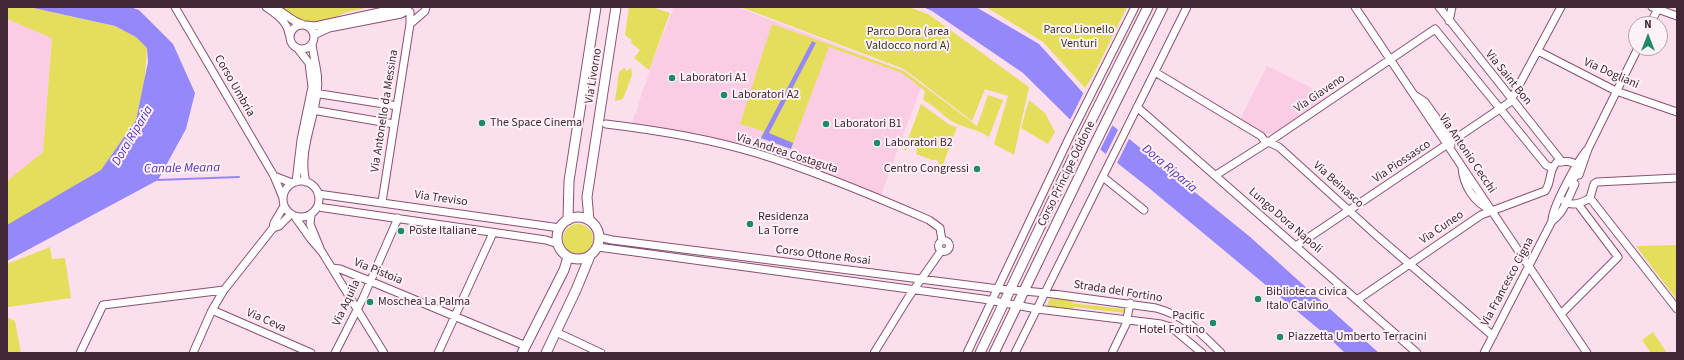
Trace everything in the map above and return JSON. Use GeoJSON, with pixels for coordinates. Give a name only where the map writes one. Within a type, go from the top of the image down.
{"type":"FeatureCollection","features":[{"type":"Feature","properties":{"kind":"main road","name":"Via Livorno"},"geometry":{"type":"LineString","coordinates":[[568,220],[569,181],[596,7]]}},
{"type":"Feature","properties":{"kind":"main road","name":"Via Livorno"},"geometry":{"type":"LineString","coordinates":[[589,220],[587,197],[616,7]]}},
{"type":"Feature","properties":{"kind":"main road","name":"Corso Principe Oddone"},"geometry":{"type":"LineString","coordinates":[[980,353],[1080,143],[1148,7]]}},
{"type":"Feature","properties":{"kind":"main road","name":"Corso Principe Oddone"},"geometry":{"type":"LineString","coordinates":[[994,353],[1090,152],[1163,7]]}},
{"type":"Feature","properties":{"kind":"main road"},"geometry":{"type":"LineString","coordinates":[[546,353],[576,290],[590,256],[598,247],[599,237],[596,227],[589,220],[578,217],[568,220],[560,228],[557,236],[558,244],[561,250],[568,257],[579,259],[590,256]]}},
{"type":"Feature","properties":{"kind":"main road"},"geometry":{"type":"LineString","coordinates":[[524,350],[564,270],[568,257]]}},
{"type":"Feature","properties":{"kind":"street","name":"Corso Umbria"},"geometry":{"type":"LineString","coordinates":[[175,7],[274,176],[283,198],[284,206]]}},
{"type":"Feature","properties":{"kind":"street"},"geometry":{"type":"LineString","coordinates":[[266,7],[287,26],[290,34],[290,42],[298,49],[309,63],[315,93]]}},
{"type":"Feature","properties":{"kind":"street"},"geometry":{"type":"LineString","coordinates":[[272,7],[279,9],[297,23],[310,28],[314,35],[312,44],[318,74],[305,159],[304,169],[306,182]]}},
{"type":"Feature","properties":{"kind":"street"},"geometry":{"type":"LineString","coordinates":[[410,24],[419,14],[425,11],[426,7]]}},
{"type":"Feature","properties":{"kind":"street","name":"Corso Principe Oddone"},"geometry":{"type":"LineString","coordinates":[[967,353],[1070,136],[1135,7]]}},
{"type":"Feature","properties":{"kind":"street"},"geometry":{"type":"LineString","coordinates":[[1015,353],[1187,7]]}},
{"type":"Feature","properties":{"kind":"street","name":"Via Antonio Cecchi"},"geometry":{"type":"LineString","coordinates":[[1355,7],[1414,95],[1449,143],[1452,151],[1462,166],[1462,179],[1475,200],[1482,207],[1491,210],[1586,353]]}},
{"type":"Feature","properties":{"kind":"street","name":"Via Saint Bon"},"geometry":{"type":"LineString","coordinates":[[1439,7],[1511,101],[1562,162]]}},
{"type":"Feature","properties":{"kind":"street"},"geometry":{"type":"LineString","coordinates":[[1449,21],[1452,7]]}},
{"type":"Feature","properties":{"kind":"street"},"geometry":{"type":"LineString","coordinates":[[1511,101],[1561,7]]}},
{"type":"Feature","properties":{"kind":"street"},"geometry":{"type":"LineString","coordinates":[[1656,8],[1677,16]]}},
{"type":"Feature","properties":{"kind":"street"},"geometry":{"type":"LineString","coordinates":[[290,34],[293,28],[304,25],[315,26],[407,9],[419,14]]}},
{"type":"Feature","properties":{"kind":"street"},"geometry":{"type":"LineString","coordinates":[[314,35],[329,28],[401,14],[407,9]]}},
{"type":"Feature","properties":{"kind":"street","name":"Via Antonello da Messina"},"geometry":{"type":"LineString","coordinates":[[382,202],[410,24],[407,9]]}},
{"type":"Feature","properties":{"kind":"street","name":"Via Giaveno"},"geometry":{"type":"LineString","coordinates":[[1216,175],[1268,142],[1435,29]]}},
{"type":"Feature","properties":{"kind":"street","name":"Via Saint Bon"},"geometry":{"type":"LineString","coordinates":[[1435,29],[1502,107],[1546,165],[1552,168]]}},
{"type":"Feature","properties":{"kind":"street"},"geometry":{"type":"LineString","coordinates":[[298,49],[308,48],[312,44]]}},
{"type":"Feature","properties":{"kind":"street","name":"Via Dogliani"},"geometry":{"type":"LineString","coordinates":[[1538,51],[1616,90],[1677,112]]}},
{"type":"Feature","properties":{"kind":"street","name":"Via Francesco Cigna"},"geometry":{"type":"LineString","coordinates":[[1552,221],[1559,216],[1566,203],[1570,185],[1579,169],[1577,165],[1588,149],[1634,56]]}},
{"type":"Feature","properties":{"kind":"street","name":"Via Beinasco"},"geometry":{"type":"LineString","coordinates":[[1155,72],[1278,147],[1492,336]]}},
{"type":"Feature","properties":{"kind":"street"},"geometry":{"type":"LineString","coordinates":[[315,93],[397,106]]}},
{"type":"Feature","properties":{"kind":"street","name":"Via Piossasco"},"geometry":{"type":"LineString","coordinates":[[1296,246],[1511,101]]}},
{"type":"Feature","properties":{"kind":"street","name":"Lungo Dora Napoli"},"geometry":{"type":"LineString","coordinates":[[1137,107],[1417,353]]}},
{"type":"Feature","properties":{"kind":"street"},"geometry":{"type":"LineString","coordinates":[[312,108],[394,124]]}},
{"type":"Feature","properties":{"kind":"street"},"geometry":{"type":"LineString","coordinates":[[283,198],[287,188],[294,182],[300,140],[312,108]]}},
{"type":"Feature","properties":{"kind":"street","name":"Via Andrea Costaguta"},"geometry":{"type":"LineString","coordinates":[[606,124],[724,144],[756,153],[841,182],[929,220],[940,228],[942,241],[938,246],[941,251],[921,280]]}},
{"type":"Feature","properties":{"kind":"street","name":"Via Francesco Cigna"},"geometry":{"type":"LineString","coordinates":[[1484,353],[1552,221],[1556,207],[1586,159],[1588,149]]}},
{"type":"Feature","properties":{"kind":"street"},"geometry":{"type":"LineString","coordinates":[[1552,168],[1557,162],[1573,163],[1577,165]]}},
{"type":"Feature","properties":{"kind":"street","name":"Via Cuneo"},"geometry":{"type":"LineString","coordinates":[[1357,300],[1481,215],[1547,190],[1552,168]]}},
{"type":"Feature","properties":{"kind":"street"},"geometry":{"type":"LineString","coordinates":[[273,228],[279,226],[293,216],[306,217],[318,207],[318,194],[316,188],[306,182],[294,182],[274,176]]}},
{"type":"Feature","properties":{"kind":"street"},"geometry":{"type":"LineString","coordinates":[[1103,177],[1144,210]]}},
{"type":"Feature","properties":{"kind":"street"},"geometry":{"type":"LineString","coordinates":[[1566,203],[1571,205],[1578,204],[1590,198],[1595,182],[1677,178]]}},
{"type":"Feature","properties":{"kind":"street","name":"Via Treviso"},"geometry":{"type":"LineString","coordinates":[[318,194],[560,228]]}},
{"type":"Feature","properties":{"kind":"street"},"geometry":{"type":"LineString","coordinates":[[1590,198],[1677,309]]}},
{"type":"Feature","properties":{"kind":"street"},"geometry":{"type":"LineString","coordinates":[[1561,314],[1618,257],[1578,204]]}},
{"type":"Feature","properties":{"kind":"street"},"geometry":{"type":"LineString","coordinates":[[193,353],[212,310],[211,303],[216,294],[224,290],[273,228],[274,223],[284,206],[322,252],[384,353]]}},
{"type":"Feature","properties":{"kind":"street"},"geometry":{"type":"LineString","coordinates":[[318,207],[398,218],[558,244]]}},
{"type":"Feature","properties":{"kind":"street"},"geometry":{"type":"LineString","coordinates":[[311,214],[310,224],[322,252]]}},
{"type":"Feature","properties":{"kind":"street","name":"Via Aquila"},"geometry":{"type":"LineString","coordinates":[[335,353],[357,309],[398,218]]}},
{"type":"Feature","properties":{"kind":"street"},"geometry":{"type":"LineString","coordinates":[[438,353],[493,233]]}},
{"type":"Feature","properties":{"kind":"street","name":"Corso Ottone Rosai"},"geometry":{"type":"LineString","coordinates":[[599,237],[612,240],[921,280],[1046,293]]}},
{"type":"Feature","properties":{"kind":"street","name":"Corso Ottone Rosai"},"geometry":{"type":"LineString","coordinates":[[598,247],[992,300],[1037,309]]}},
{"type":"Feature","properties":{"kind":"street","name":"Via Pistoia"},"geometry":{"type":"LineString","coordinates":[[332,268],[340,269],[455,316],[524,350]]}},
{"type":"Feature","properties":{"kind":"street"},"geometry":{"type":"LineString","coordinates":[[874,353],[921,280]]}},
{"type":"Feature","properties":{"kind":"street"},"geometry":{"type":"LineString","coordinates":[[80,353],[103,305],[224,290]]}},
{"type":"Feature","properties":{"kind":"street","name":"Strada del Fortino"},"geometry":{"type":"LineString","coordinates":[[1046,293],[1130,303],[1156,308],[1180,317],[1192,325],[1221,353]]}},
{"type":"Feature","properties":{"kind":"street"},"geometry":{"type":"LineString","coordinates":[[1112,353],[1127,320],[1130,303]]}},
{"type":"Feature","properties":{"kind":"street","name":"Strada del Fortino"},"geometry":{"type":"LineString","coordinates":[[1037,309],[1161,324],[1172,328],[1202,353]]}},
{"type":"Feature","properties":{"kind":"street","name":"Via Ceva"},"geometry":{"type":"LineString","coordinates":[[212,310],[311,353]]}},
{"type":"Feature","properties":{"kind":"street"},"geometry":{"type":"LineString","coordinates":[[556,332],[601,353]]}},
{"type":"Feature","properties":{"kind":"shaded area"},"geometry":{"type":"Polygon","coordinates":[[[674,7],[737,7],[904,71],[922,85],[881,195],[757,149],[731,142],[632,125],[634,114],[636,114],[649,70],[674,7]]]}},
{"type":"Feature","properties":{"kind":"shaded area"},"geometry":{"type":"Polygon","coordinates":[[[7,19],[52,37],[43,152],[7,181],[7,19]]]}},
{"type":"Feature","properties":{"kind":"shaded area"},"geometry":{"type":"Polygon","coordinates":[[[1267,66],[1328,96],[1275,133],[1265,134],[1240,119],[1267,66]]]}},
{"type":"Feature","properties":{"kind":"green space"},"geometry":{"type":"Polygon","coordinates":[[[7,7],[29,7],[115,26],[136,37],[147,48],[145,77],[136,120],[101,170],[7,226],[7,181],[43,152],[52,38],[7,19],[7,7]]]}},
{"type":"Feature","properties":{"kind":"green space"},"geometry":{"type":"Polygon","coordinates":[[[280,7],[370,7],[344,13],[335,18],[316,23],[299,20],[280,7]]]}},
{"type":"Feature","properties":{"kind":"green space"},"geometry":{"type":"Polygon","coordinates":[[[629,7],[652,7],[670,13],[649,70],[634,58],[640,50],[631,43],[632,40],[625,35],[629,7]]]}},
{"type":"Feature","properties":{"kind":"green space","name":"Parco Dora (area Valdocco nord A)"},"geometry":{"type":"Polygon","coordinates":[[[741,7],[909,7],[928,14],[1029,87],[1014,155],[994,144],[1008,96],[985,89],[972,121],[904,69],[741,7]]]}},
{"type":"Feature","properties":{"kind":"green space","name":"Parco Lionello Venturi"},"geometry":{"type":"Polygon","coordinates":[[[986,7],[1127,7],[1094,74],[1085,88],[1043,42],[986,7]]]}},
{"type":"Feature","properties":{"kind":"green space"},"geometry":{"type":"Polygon","coordinates":[[[772,24],[904,71],[977,126],[988,95],[1003,100],[989,137],[951,121],[931,104],[923,100],[925,91],[902,73],[829,47],[791,149],[761,138],[763,131],[740,124],[772,24]]]}},
{"type":"Feature","properties":{"kind":"green space"},"geometry":{"type":"Polygon","coordinates":[[[624,68],[627,71],[631,68],[632,75],[623,99],[615,101],[619,72],[624,68]]]}},
{"type":"Feature","properties":{"kind":"green space"},"geometry":{"type":"Polygon","coordinates":[[[1029,100],[1045,113],[1055,132],[1048,144],[1021,128],[1029,100]]]}},
{"type":"Feature","properties":{"kind":"green space"},"geometry":{"type":"Polygon","coordinates":[[[921,104],[950,125],[957,127],[942,167],[938,166],[939,163],[937,160],[932,160],[916,154],[917,149],[915,147],[909,146],[906,150],[904,150],[921,104]]]}},
{"type":"Feature","properties":{"kind":"green space"},"geometry":{"type":"Polygon","coordinates":[[[578,224],[589,228],[593,239],[589,250],[578,254],[567,250],[563,239],[567,228],[578,224]]]}},
{"type":"Feature","properties":{"kind":"green space"},"geometry":{"type":"Polygon","coordinates":[[[1677,245],[1677,300],[1636,246],[1677,245]]]}},
{"type":"Feature","properties":{"kind":"green space"},"geometry":{"type":"Polygon","coordinates":[[[50,247],[52,259],[65,258],[71,298],[8,307],[7,264],[50,247]]]}},
{"type":"Feature","properties":{"kind":"green space"},"geometry":{"type":"Polygon","coordinates":[[[1051,296],[1075,299],[1072,303],[1124,309],[1124,313],[1074,307],[1070,311],[1046,308],[1051,296]]]}},
{"type":"Feature","properties":{"kind":"green space"},"geometry":{"type":"Polygon","coordinates":[[[7,317],[15,321],[21,353],[7,353],[7,317]]]}},
{"type":"Feature","properties":{"kind":"green space"},"geometry":{"type":"Polygon","coordinates":[[[1653,332],[1667,353],[1651,353],[1642,340],[1653,332]]]}},
{"type":"Feature","properties":{"kind":"water","name":"Dora Riparia"},"geometry":{"type":"Polygon","coordinates":[[[29,7],[130,7],[139,10],[173,44],[195,93],[186,129],[158,180],[7,261],[7,225],[101,170],[136,120],[148,62],[147,48],[136,37],[115,26],[29,7]]]}},
{"type":"Feature","properties":{"kind":"water"},"geometry":{"type":"Polygon","coordinates":[[[923,7],[976,7],[1039,44],[1112,125],[1249,236],[1379,353],[1345,353],[1327,336],[1149,188],[1102,151],[1023,73],[932,11],[923,7]]]}},
{"type":"Feature","properties":{"kind":"water"},"geometry":{"type":"Polygon","coordinates":[[[812,41],[816,43],[769,133],[793,143],[791,149],[761,138],[812,41]]]}},
{"type":"Feature","properties":{"kind":"pier"},"geometry":{"type":"Polygon","coordinates":[[[1084,92],[1113,124],[1099,152],[1069,122],[1084,92]]]}},
{"type":"Feature","properties":{"kind":"pier"},"geometry":{"type":"Polygon","coordinates":[[[1119,128],[1130,137],[1116,165],[1105,156],[1119,128]]]}},
{"type":"Feature","properties":{"kind":"waterway","name":"Canale Meana"},"geometry":{"type":"LineString","coordinates":[[157,180],[239,177]]}},
{"type":"Feature","properties":{"kind":"place","name":"Laboratori A1"},"geometry":{"type":"Point","coordinates":[672,78]}},
{"type":"Feature","properties":{"kind":"place","name":"Laboratori A2"},"geometry":{"type":"Point","coordinates":[724,95]}},
{"type":"Feature","properties":{"kind":"place","name":"The Space Cinema"},"geometry":{"type":"Point","coordinates":[482,123]}},
{"type":"Feature","properties":{"kind":"place","name":"Laboratori B1"},"geometry":{"type":"Point","coordinates":[826,124]}},
{"type":"Feature","properties":{"kind":"place","name":"Laboratori B2"},"geometry":{"type":"Point","coordinates":[877,143]}},
{"type":"Feature","properties":{"kind":"place","name":"Centro Congressi"},"geometry":{"type":"Point","coordinates":[977,169]}},
{"type":"Feature","properties":{"kind":"place","name":"Residenza La Torre"},"geometry":{"type":"Point","coordinates":[750,224]}},
{"type":"Feature","properties":{"kind":"place","name":"Poste Italiane"},"geometry":{"type":"Point","coordinates":[401,231]}},
{"type":"Feature","properties":{"kind":"place","name":"Biblioteca civica Italo Calvino"},"geometry":{"type":"Point","coordinates":[1258,299]}},
{"type":"Feature","properties":{"kind":"place","name":"Moschea La Palma"},"geometry":{"type":"Point","coordinates":[370,302]}},
{"type":"Feature","properties":{"kind":"place","name":"Pacific Hotel Fortino"},"geometry":{"type":"Point","coordinates":[1213,323]}},
{"type":"Feature","properties":{"kind":"place","name":"Piazzetta Umberto Terracini"},"geometry":{"type":"Point","coordinates":[1280,337]}}]}
